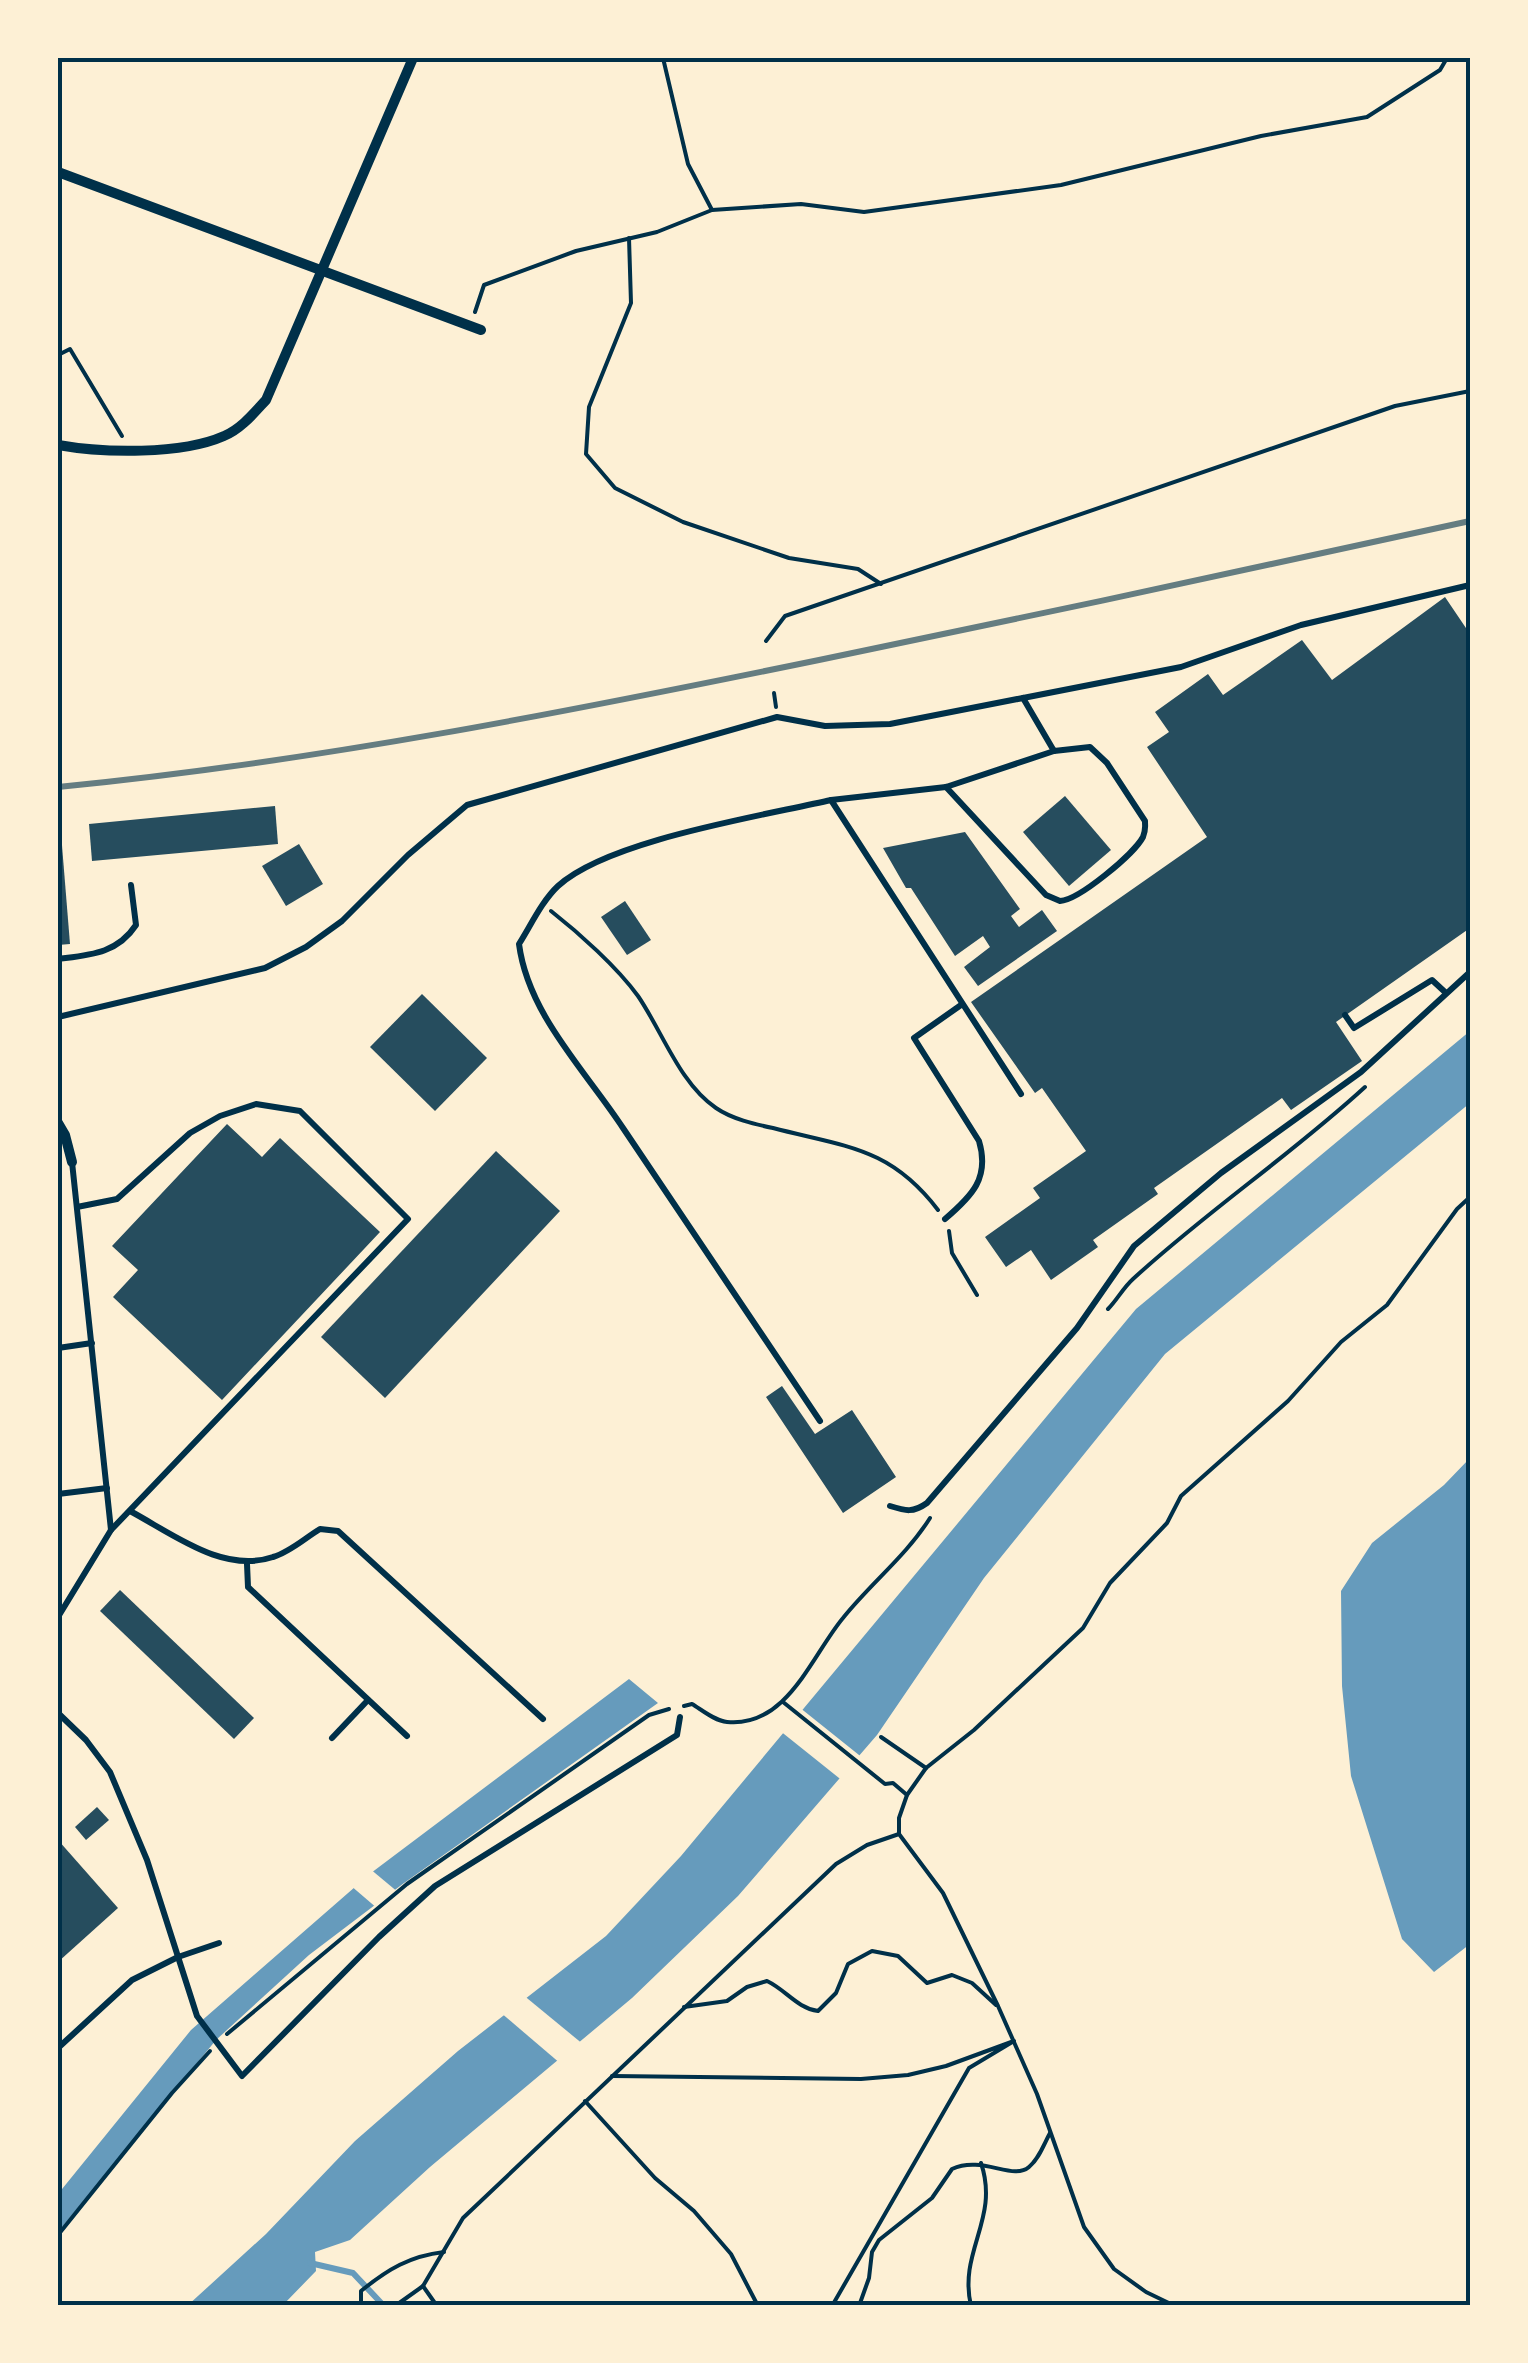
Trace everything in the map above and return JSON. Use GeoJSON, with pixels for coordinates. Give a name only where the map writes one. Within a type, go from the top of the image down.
{"type":"FeatureCollection","features":[{"type":"Feature","properties":{"kind":"street"},"geometry":{"type":"LineString","coordinates":[[58,445],[173,448],[224,436],[266,400],[413,58]]}},
{"type":"Feature","properties":{"kind":"street"},"geometry":{"type":"LineString","coordinates":[[58,172],[475,328]]}},
{"type":"Feature","properties":{"kind":"street"},"geometry":{"type":"LineString","coordinates":[[58,1123],[72,1162]]}},
{"type":"Feature","properties":{"kind":"lane"},"geometry":{"type":"LineString","coordinates":[[58,1016],[265,968],[279,961],[342,921],[408,855],[467,805],[778,716],[825,726],[890,724],[1181,667],[1301,625],[1470,585]]}},
{"type":"Feature","properties":{"kind":"lane"},"geometry":{"type":"LineString","coordinates":[[1023,698],[1054,751]]}},
{"type":"Feature","properties":{"kind":"lane"},"geometry":{"type":"LineString","coordinates":[[820,1421],[545,1017],[523,973],[519,944],[558,886],[580,871],[631,849],[831,800],[946,787],[1054,751],[1090,747],[1096,750],[1145,821],[1146,830],[1136,846],[1068,901],[1046,894],[946,787]]}},
{"type":"Feature","properties":{"kind":"lane"},"geometry":{"type":"LineString","coordinates":[[831,800],[1020,1094]]}},
{"type":"Feature","properties":{"kind":"lane"},"geometry":{"type":"LineString","coordinates":[[58,959],[97,954],[128,938],[136,925],[131,885]]}},
{"type":"Feature","properties":{"kind":"lane"},"geometry":{"type":"LineString","coordinates":[[890,1506],[906,1512],[927,1503],[1077,1328],[1134,1246],[1222,1173],[1361,1072],[1470,972]]}},
{"type":"Feature","properties":{"kind":"lane"},"geometry":{"type":"LineString","coordinates":[[1345,1016],[1354,1028],[1432,980],[1446,993]]}},
{"type":"Feature","properties":{"kind":"lane"},"geometry":{"type":"LineString","coordinates":[[945,1220],[976,1187],[984,1157],[979,1141],[914,1038],[961,1005]]}},
{"type":"Feature","properties":{"kind":"lane"},"geometry":{"type":"LineString","coordinates":[[58,1617],[112,1530],[408,1219],[300,1111],[256,1104],[220,1116],[190,1133],[117,1199],[77,1207]]}},
{"type":"Feature","properties":{"kind":"lane"},"geometry":{"type":"LineString","coordinates":[[72,1162],[112,1530]]}},
{"type":"Feature","properties":{"kind":"lane"},"geometry":{"type":"LineString","coordinates":[[58,1348],[92,1343]]}},
{"type":"Feature","properties":{"kind":"lane"},"geometry":{"type":"LineString","coordinates":[[58,1494],[107,1488]]}},
{"type":"Feature","properties":{"kind":"lane"},"geometry":{"type":"LineString","coordinates":[[130,1511],[216,1557],[247,1564],[278,1556],[320,1529],[338,1531],[543,1719]]}},
{"type":"Feature","properties":{"kind":"lane"},"geometry":{"type":"LineString","coordinates":[[247,1564],[248,1587],[407,1736]]}},
{"type":"Feature","properties":{"kind":"lane"},"geometry":{"type":"LineString","coordinates":[[332,1738],[368,1700]]}},
{"type":"Feature","properties":{"kind":"lane"},"geometry":{"type":"LineString","coordinates":[[58,1713],[86,1740],[110,1772],[146,1860],[197,2016],[242,2076],[435,1886],[677,1735],[680,1716]]}},
{"type":"Feature","properties":{"kind":"lane"},"geometry":{"type":"LineString","coordinates":[[58,2048],[132,1980],[178,1957],[219,1943]]}},
{"type":"Feature","properties":{"kind":"path"},"geometry":{"type":"LineString","coordinates":[[663,58],[688,164],[712,210]]}},
{"type":"Feature","properties":{"kind":"path"},"geometry":{"type":"LineString","coordinates":[[475,328],[484,285],[576,251],[657,232],[712,210],[801,204],[864,212],[1061,184],[1261,136],[1368,117],[1440,70],[1447,58]]}},
{"type":"Feature","properties":{"kind":"path"},"geometry":{"type":"LineString","coordinates":[[629,238],[631,303],[589,408],[586,454],[614,488],[683,522],[789,558],[858,569],[881,584]]}},
{"type":"Feature","properties":{"kind":"path"},"geometry":{"type":"LineString","coordinates":[[58,355],[70,349],[129,449]]}},
{"type":"Feature","properties":{"kind":"path"},"geometry":{"type":"LineString","coordinates":[[766,640],[785,616],[1394,406],[1470,390]]}},
{"type":"Feature","properties":{"kind":"path"},"geometry":{"type":"LineString","coordinates":[[543,905],[567,924],[637,996],[679,1067],[712,1106],[765,1126],[869,1153],[890,1162],[917,1182],[949,1224],[952,1253],[978,1295]]}},
{"type":"Feature","properties":{"kind":"path"},"geometry":{"type":"LineString","coordinates":[[1104,1314],[1129,1283],[1219,1204],[1367,1086]]}},
{"type":"Feature","properties":{"kind":"path"},"geometry":{"type":"LineString","coordinates":[[1176,2306],[1114,2270],[1084,2227],[1014,2041],[944,1893],[899,1834],[898,1818],[907,1795],[926,1768],[974,1730],[1083,1628],[1110,1583],[1167,1523],[1182,1496],[1288,1401],[1342,1342],[1386,1306],[1470,1197]]}},
{"type":"Feature","properties":{"kind":"path"},"geometry":{"type":"LineString","coordinates":[[907,1795],[893,1783],[886,1784],[782,1702],[844,1617],[916,1540],[937,1508]]}},
{"type":"Feature","properties":{"kind":"path"},"geometry":{"type":"LineString","coordinates":[[881,1737],[926,1768]]}},
{"type":"Feature","properties":{"kind":"path"},"geometry":{"type":"LineString","coordinates":[[395,2306],[423,2286],[464,2218],[836,1864],[868,1844],[899,1834]]}},
{"type":"Feature","properties":{"kind":"path"},"geometry":{"type":"LineString","coordinates":[[684,2007],[727,2001],[767,1981],[786,1990],[798,2004],[818,2011],[836,1994],[848,1964],[872,1951],[898,1956],[927,1983],[952,1975],[972,1983],[998,2006]]}},
{"type":"Feature","properties":{"kind":"path"},"geometry":{"type":"LineString","coordinates":[[610,2076],[876,2078],[946,2066],[1014,2041]]}},
{"type":"Feature","properties":{"kind":"path"},"geometry":{"type":"LineString","coordinates":[[832,2306],[969,2068],[1014,2041]]}},
{"type":"Feature","properties":{"kind":"path"},"geometry":{"type":"LineString","coordinates":[[58,2235],[212,2049]]}},
{"type":"Feature","properties":{"kind":"path"},"geometry":{"type":"LineString","coordinates":[[584,2100],[655,2178],[694,2211],[730,2254],[758,2306]]}},
{"type":"Feature","properties":{"kind":"path"},"geometry":{"type":"LineString","coordinates":[[858,2306],[872,2252],[879,2240],[932,2198],[952,2169],[981,2163],[1017,2174],[1034,2163],[1050,2133]]}},
{"type":"Feature","properties":{"kind":"path"},"geometry":{"type":"LineString","coordinates":[[971,2306],[966,2281],[987,2210],[988,2182],[981,2163]]}},
{"type":"Feature","properties":{"kind":"path"},"geometry":{"type":"LineString","coordinates":[[361,2306],[361,2290],[391,2266],[444,2252]]}},
{"type":"Feature","properties":{"kind":"path"},"geometry":{"type":"LineString","coordinates":[[423,2286],[437,2306]]}},
{"type":"Feature","properties":{"kind":"water"},"geometry":{"type":"Polygon","coordinates":[[[1470,1031],[1470,1103],[1165,1354],[984,1578],[877,1735],[738,1896],[632,1998],[430,2167],[350,2240],[315,2252],[316,2271],[283,2305],[187,2306],[266,2234],[355,2141],[458,2051],[606,1936],[681,1856],[1136,1309],[1470,1031]]]}},
{"type":"Feature","properties":{"kind":"water"},"geometry":{"type":"Polygon","coordinates":[[[1470,1458],[1470,1944],[1434,1972],[1402,1939],[1351,1776],[1342,1686],[1341,1591],[1372,1543],[1444,1485],[1470,1458]]]}},
{"type":"Feature","properties":{"kind":"water"},"geometry":{"type":"Polygon","coordinates":[[[629,1679],[658,1703],[309,1955],[216,2040],[58,2232],[58,2194],[191,2030],[371,1873],[629,1679]]]}},
{"type":"Feature","properties":{"kind":"pier"},"geometry":{"type":"Polygon","coordinates":[[[799,1707],[864,1759],[844,1782],[779,1730],[799,1707]]]}},
{"type":"Feature","properties":{"kind":"pier"},"geometry":{"type":"Polygon","coordinates":[[[369,1868],[399,1893],[378,1909],[350,1885],[369,1868]]]}},
{"type":"Feature","properties":{"kind":"pier"},"geometry":{"type":"Polygon","coordinates":[[[522,1994],[584,2045],[561,2064],[500,2012],[522,1994]]]}},
{"type":"Feature","properties":{"kind":"building"},"geometry":{"type":"Polygon","coordinates":[[[1445,597],[1470,634],[1470,928],[1336,1022],[1362,1061],[1291,1110],[1282,1098],[1154,1188],[1158,1194],[1093,1240],[1098,1247],[1051,1280],[1031,1250],[1006,1267],[985,1237],[1040,1198],[1033,1188],[1086,1151],[1042,1088],[1035,1093],[971,1002],[1207,837],[1147,747],[1169,732],[1155,712],[1208,674],[1223,695],[1302,640],[1332,680],[1445,597]]]}},
{"type":"Feature","properties":{"kind":"building"},"geometry":{"type":"Polygon","coordinates":[[[1065,796],[1111,850],[1069,886],[1023,832],[1065,796]]]}},
{"type":"Feature","properties":{"kind":"building"},"geometry":{"type":"Polygon","coordinates":[[[275,806],[278,844],[92,861],[89,824],[275,806]]]}},
{"type":"Feature","properties":{"kind":"building"},"geometry":{"type":"Polygon","coordinates":[[[58,821],[70,944],[58,945],[58,821]]]}},
{"type":"Feature","properties":{"kind":"building"},"geometry":{"type":"Polygon","coordinates":[[[965,832],[1020,909],[1011,916],[1019,927],[1042,910],[1057,931],[978,986],[964,967],[990,947],[983,936],[955,956],[911,888],[906,888],[883,848],[965,832]]]}},
{"type":"Feature","properties":{"kind":"building"},"geometry":{"type":"Polygon","coordinates":[[[299,844],[323,884],[286,906],[262,866],[299,844]]]}},
{"type":"Feature","properties":{"kind":"building"},"geometry":{"type":"Polygon","coordinates":[[[625,901],[651,940],[627,955],[601,917],[625,901]]]}},
{"type":"Feature","properties":{"kind":"building"},"geometry":{"type":"Polygon","coordinates":[[[422,994],[487,1058],[435,1111],[370,1047],[422,994]]]}},
{"type":"Feature","properties":{"kind":"building"},"geometry":{"type":"Polygon","coordinates":[[[227,1124],[262,1157],[280,1138],[380,1232],[222,1400],[113,1297],[138,1270],[112,1246],[227,1124]]]}},
{"type":"Feature","properties":{"kind":"building"},"geometry":{"type":"Polygon","coordinates":[[[496,1151],[560,1211],[385,1398],[321,1337],[496,1151]]]}},
{"type":"Feature","properties":{"kind":"building"},"geometry":{"type":"Polygon","coordinates":[[[782,1386],[815,1434],[852,1410],[896,1477],[843,1513],[766,1397],[782,1386]]]}},
{"type":"Feature","properties":{"kind":"building"},"geometry":{"type":"Polygon","coordinates":[[[120,1590],[254,1718],[234,1739],[100,1611],[120,1590]]]}},
{"type":"Feature","properties":{"kind":"building"},"geometry":{"type":"Polygon","coordinates":[[[97,1807],[109,1820],[86,1840],[75,1827],[97,1807]]]}},
{"type":"Feature","properties":{"kind":"building"},"geometry":{"type":"Polygon","coordinates":[[[58,1840],[118,1908],[58,1962],[58,1840]]]}},
{"type":"Feature","properties":{"kind":"waterway"},"geometry":{"type":"LineString","coordinates":[[310,2263],[353,2273],[384,2306]]}},
{"type":"Feature","properties":{"kind":"railway"},"geometry":{"type":"LineString","coordinates":[[58,787],[345,750],[535,716],[900,643],[1470,521]]}}]}
